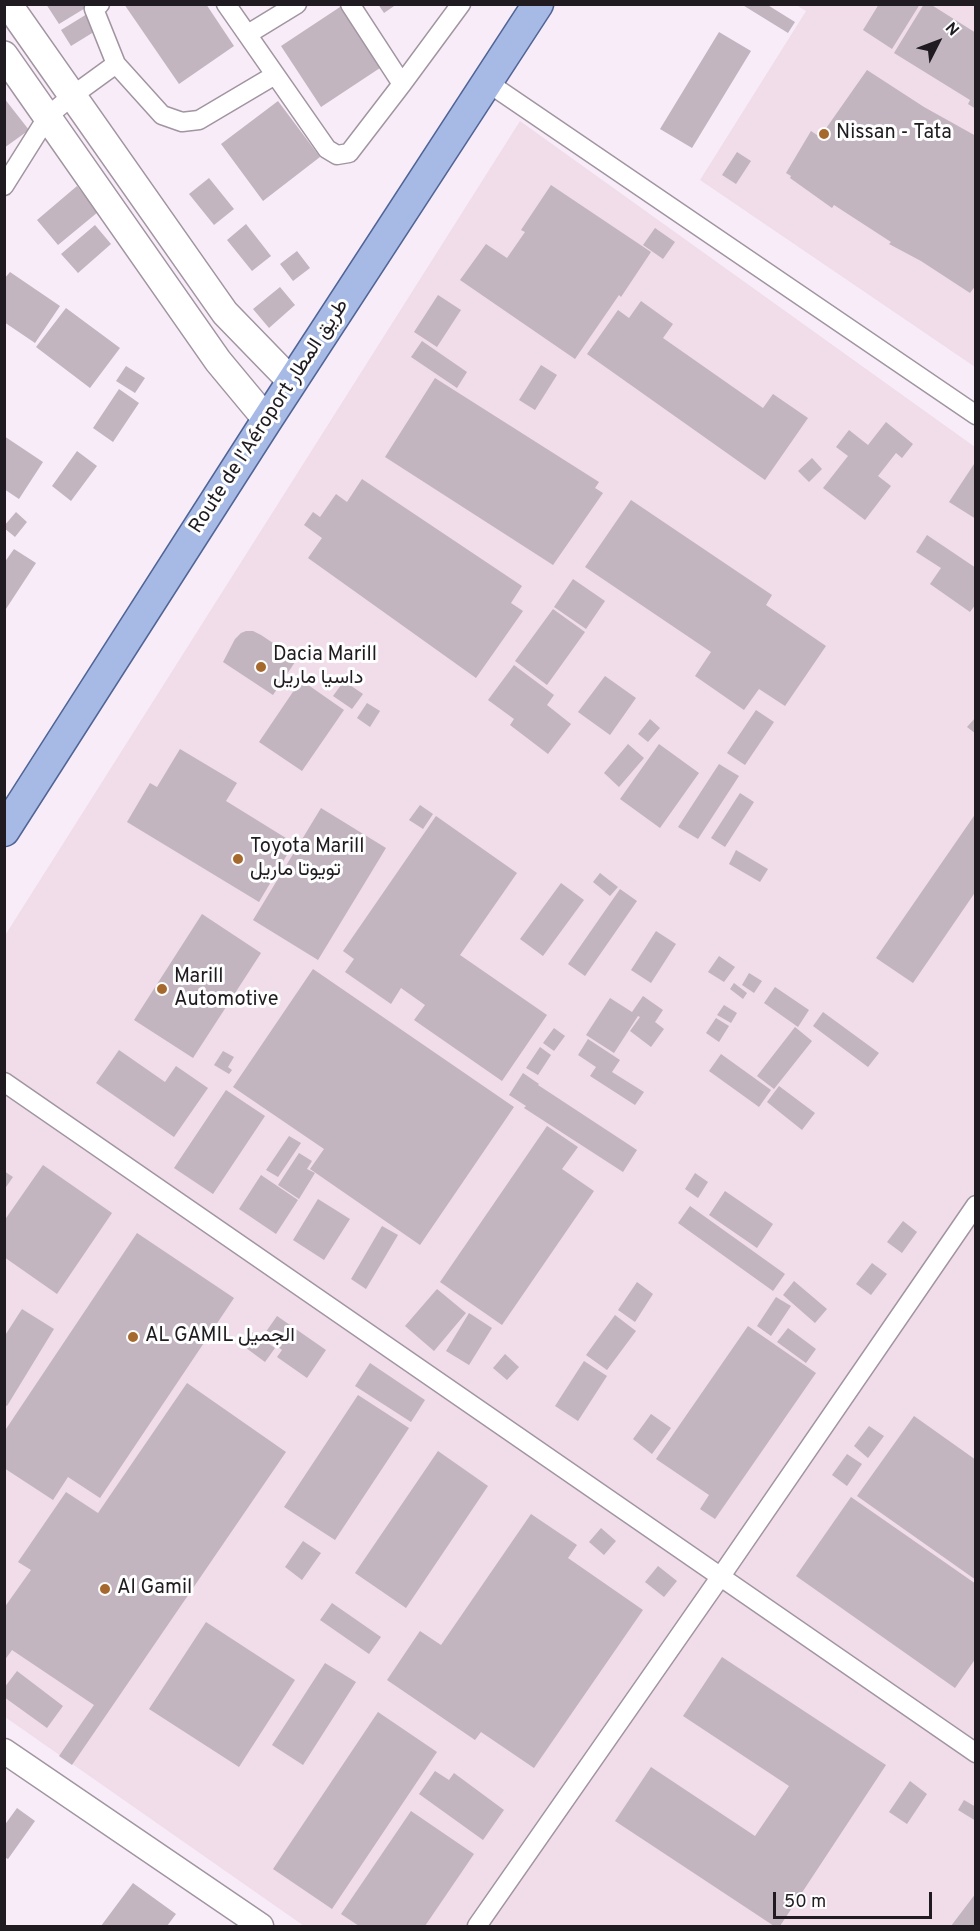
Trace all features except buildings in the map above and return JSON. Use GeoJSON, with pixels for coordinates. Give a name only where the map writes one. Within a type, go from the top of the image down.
{"type":"FeatureCollection","features":[{"type":"Feature","properties":{"kind":"main road"},"geometry":{"type":"LineString","coordinates":[[8,4],[225,313],[292,382]]}},
{"type":"Feature","properties":{"kind":"main road","name":"Route de l'Aéroport طريق المطار"},"geometry":{"type":"LineString","coordinates":[[4,831],[267,420],[538,4]]}},
{"type":"Feature","properties":{"kind":"main road"},"geometry":{"type":"LineString","coordinates":[[4,55],[218,361],[267,420]]}},
{"type":"Feature","properties":{"kind":"street"},"geometry":{"type":"LineString","coordinates":[[226,4],[327,149],[337,154],[349,153],[461,4]]}},
{"type":"Feature","properties":{"kind":"street"},"geometry":{"type":"LineString","coordinates":[[248,34],[297,4]]}},
{"type":"Feature","properties":{"kind":"street"},"geometry":{"type":"LineString","coordinates":[[350,4],[402,84]]}},
{"type":"Feature","properties":{"kind":"street"},"geometry":{"type":"LineString","coordinates":[[95,6],[116,64],[162,115],[182,122],[199,120],[275,75]]}},
{"type":"Feature","properties":{"kind":"street"},"geometry":{"type":"LineString","coordinates":[[4,186],[48,116],[116,64]]}},
{"type":"Feature","properties":{"kind":"street"},"geometry":{"type":"LineString","coordinates":[[487,82],[975,415]]}},
{"type":"Feature","properties":{"kind":"street"},"geometry":{"type":"LineString","coordinates":[[4,1082],[975,1753]]}},
{"type":"Feature","properties":{"kind":"street"},"geometry":{"type":"LineString","coordinates":[[477,1926],[721,1576],[975,1205]]}},
{"type":"Feature","properties":{"kind":"street"},"geometry":{"type":"LineString","coordinates":[[4,1751],[261,1926]]}},
{"type":"Feature","properties":{"kind":"shaded area"},"geometry":{"type":"Polygon","coordinates":[[[796,5],[975,5],[975,367],[700,180],[806,11],[796,5]]]}},
{"type":"Feature","properties":{"kind":"shaded area"},"geometry":{"type":"Polygon","coordinates":[[[520,121],[975,447],[975,1926],[304,1926],[5,1717],[4,937],[520,121]]]}},
{"type":"Feature","properties":{"kind":"place","name":"Nissan - Tata"},"geometry":{"type":"Point","coordinates":[824,134]}},
{"type":"Feature","properties":{"kind":"place","name":"Dacia Marill داسيا ماريل"},"geometry":{"type":"Point","coordinates":[261,667]}},
{"type":"Feature","properties":{"kind":"place","name":"Toyota Marill تويوتا ماريل"},"geometry":{"type":"Point","coordinates":[238,859]}},
{"type":"Feature","properties":{"kind":"place","name":"Marill Automotive"},"geometry":{"type":"Point","coordinates":[162,989]}},
{"type":"Feature","properties":{"kind":"place","name":"AL GAMIL الجميل"},"geometry":{"type":"Point","coordinates":[133,1337]}},
{"type":"Feature","properties":{"kind":"place","name":"Al Gamil"},"geometry":{"type":"Point","coordinates":[105,1589]}}]}
